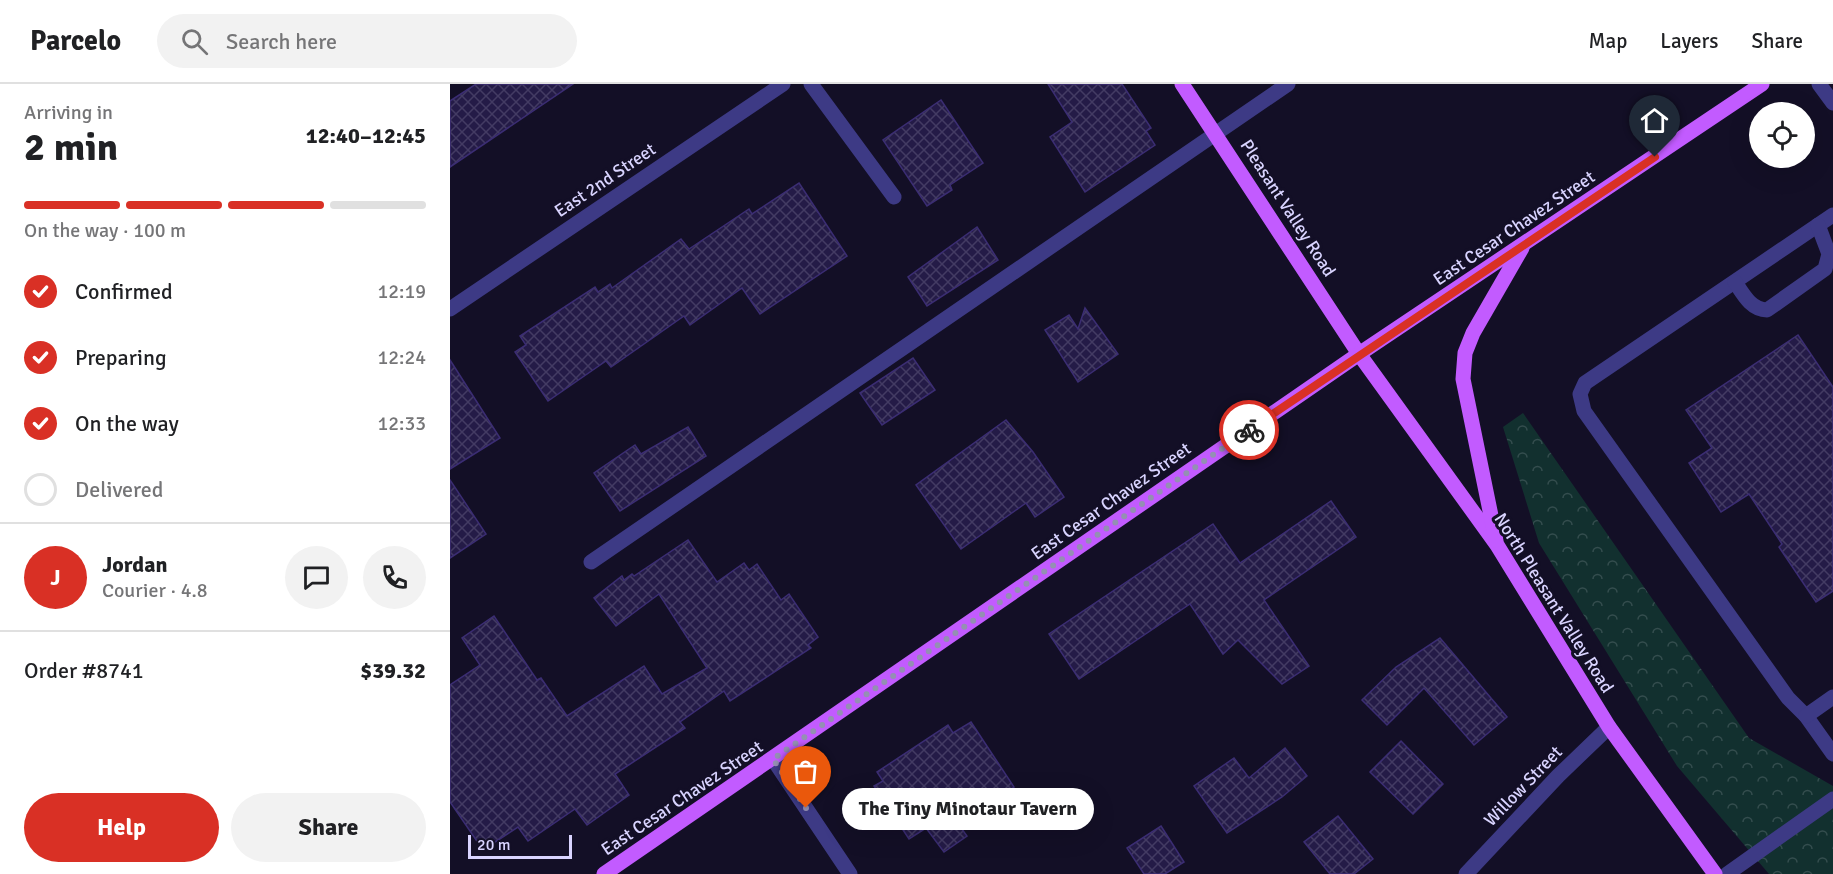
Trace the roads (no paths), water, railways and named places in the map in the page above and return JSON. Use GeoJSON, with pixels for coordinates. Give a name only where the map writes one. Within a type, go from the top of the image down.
{"type":"FeatureCollection","features":[{"type":"Feature","properties":{"kind":"main road","name":"Pleasant Valley Road"},"geometry":{"type":"LineString","coordinates":[[1182,84],[1217,134],[1359,354]]}},
{"type":"Feature","properties":{"kind":"main road","name":"East Cesar Chavez Street"},"geometry":{"type":"LineString","coordinates":[[604,874],[1359,354],[1762,84]]}},
{"type":"Feature","properties":{"kind":"main road"},"geometry":{"type":"LineString","coordinates":[[1497,545],[1463,379],[1465,353],[1523,246]]}},
{"type":"Feature","properties":{"kind":"main road","name":"North Pleasant Valley Road"},"geometry":{"type":"LineString","coordinates":[[1359,354],[1497,545],[1609,727],[1715,874]]}},
{"type":"Feature","properties":{"kind":"street","name":"East 2nd Street"},"geometry":{"type":"LineString","coordinates":[[450,309],[783,84]]}},
{"type":"Feature","properties":{"kind":"street"},"geometry":{"type":"LineString","coordinates":[[811,84],[894,197]]}},
{"type":"Feature","properties":{"kind":"street"},"geometry":{"type":"LineString","coordinates":[[591,562],[1288,84]]}},
{"type":"Feature","properties":{"kind":"street"},"geometry":{"type":"LineString","coordinates":[[1819,84],[1833,103]]}},
{"type":"Feature","properties":{"kind":"street"},"geometry":{"type":"LineString","coordinates":[[1833,215],[1585,383],[1580,394],[1584,411],[1788,698],[1806,716],[1833,754]]}},
{"type":"Feature","properties":{"kind":"street"},"geometry":{"type":"LineString","coordinates":[[1735,282],[1750,304],[1760,310],[1767,310],[1825,269],[1829,254],[1818,225]]}},
{"type":"Feature","properties":{"kind":"street"},"geometry":{"type":"LineString","coordinates":[[1806,716],[1833,697]]}},
{"type":"Feature","properties":{"kind":"street","name":"Willow Street"},"geometry":{"type":"LineString","coordinates":[[1466,874],[1558,776],[1609,727]]}},
{"type":"Feature","properties":{"kind":"street"},"geometry":{"type":"LineString","coordinates":[[773,759],[850,874]]}},
{"type":"Feature","properties":{"kind":"street"},"geometry":{"type":"LineString","coordinates":[[1727,874],[1833,800]]}},
{"type":"Feature","properties":{"kind":"place","name":"The Tiny Minotaur Tavern"},"geometry":{"type":"Point","coordinates":[806,808]}}]}
